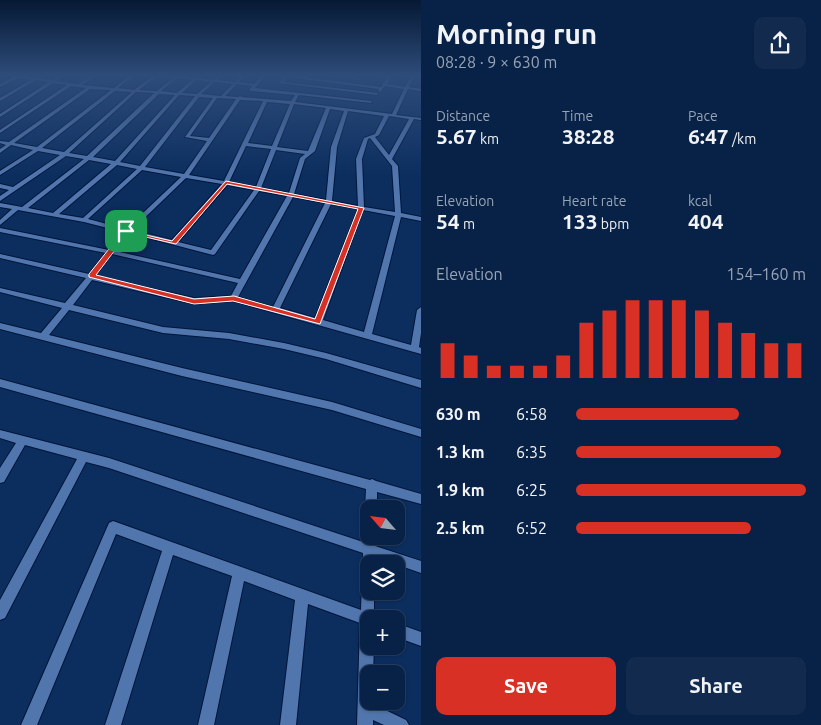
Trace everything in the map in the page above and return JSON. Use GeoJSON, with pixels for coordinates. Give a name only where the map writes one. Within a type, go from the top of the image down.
{"type":"FeatureCollection","features":[{"type":"Feature","properties":{"kind":"street"},"geometry":{"type":"LineString","coordinates":[[0,116],[10,109]]}},
{"type":"Feature","properties":{"kind":"street"},"geometry":{"type":"LineString","coordinates":[[0,132],[34,109]]}},
{"type":"Feature","properties":{"kind":"street"},"geometry":{"type":"LineString","coordinates":[[0,151],[13,144],[61,109]]}},
{"type":"Feature","properties":{"kind":"street"},"geometry":{"type":"LineString","coordinates":[[0,173],[39,148],[87,109]]}},
{"type":"Feature","properties":{"kind":"street"},"geometry":{"type":"LineString","coordinates":[[0,199],[66,153],[115,109]]}},
{"type":"Feature","properties":{"kind":"street"},"geometry":{"type":"LineString","coordinates":[[0,223],[90,157],[140,109]]}},
{"type":"Feature","properties":{"kind":"street"},"geometry":{"type":"LineString","coordinates":[[54,215],[116,162],[165,109]]}},
{"type":"Feature","properties":{"kind":"street"},"geometry":{"type":"LineString","coordinates":[[84,220],[142,167],[187,109]]}},
{"type":"Feature","properties":{"kind":"street"},"geometry":{"type":"LineString","coordinates":[[207,109],[187,137],[211,140]]}},
{"type":"Feature","properties":{"kind":"street"},"geometry":{"type":"LineString","coordinates":[[43,337],[126,231],[186,175],[234,109]]}},
{"type":"Feature","properties":{"kind":"street"},"geometry":{"type":"LineString","coordinates":[[173,243],[226,183],[262,109]]}},
{"type":"Feature","properties":{"kind":"street"},"geometry":{"type":"LineString","coordinates":[[0,205],[84,220],[213,252],[258,189],[290,109]]}},
{"type":"Feature","properties":{"kind":"street"},"geometry":{"type":"LineString","coordinates":[[234,298],[291,195],[303,158],[310,153],[328,109]]}},
{"type":"Feature","properties":{"kind":"street"},"geometry":{"type":"LineString","coordinates":[[275,310],[329,202],[334,147],[347,109],[421,119]]}},
{"type":"Feature","properties":{"kind":"street"},"geometry":{"type":"LineString","coordinates":[[318,322],[361,208],[359,159],[366,138],[377,135],[394,109]]}},
{"type":"Feature","properties":{"kind":"street"},"geometry":{"type":"LineString","coordinates":[[390,159],[412,118]]}},
{"type":"Feature","properties":{"kind":"street"},"geometry":{"type":"LineString","coordinates":[[367,336],[398,214],[395,166],[372,136]]}},
{"type":"Feature","properties":{"kind":"street"},"geometry":{"type":"LineString","coordinates":[[0,142],[421,219]]}},
{"type":"Feature","properties":{"kind":"street"},"geometry":{"type":"LineString","coordinates":[[244,144],[310,153]]}},
{"type":"Feature","properties":{"kind":"street"},"geometry":{"type":"LineString","coordinates":[[0,186],[14,189]]}},
{"type":"Feature","properties":{"kind":"street"},"geometry":{"type":"LineString","coordinates":[[0,230],[110,252],[243,282]]}},
{"type":"Feature","properties":{"kind":"street"},"geometry":{"type":"LineString","coordinates":[[0,256],[194,301],[234,298],[418,350],[421,310]]}},
{"type":"Feature","properties":{"kind":"street"},"geometry":{"type":"LineString","coordinates":[[0,290],[163,330],[229,336],[284,346],[326,356],[421,384]]}},
{"type":"Feature","properties":{"kind":"street"},"geometry":{"type":"LineString","coordinates":[[0,326],[332,406],[421,433]]}},
{"type":"Feature","properties":{"kind":"street"},"geometry":{"type":"LineString","coordinates":[[0,383],[421,499]]}},
{"type":"Feature","properties":{"kind":"street"},"geometry":{"type":"LineString","coordinates":[[0,434],[84,456],[421,567]]}},
{"type":"Feature","properties":{"kind":"street"},"geometry":{"type":"LineString","coordinates":[[0,478],[23,440]]}},
{"type":"Feature","properties":{"kind":"street"},"geometry":{"type":"LineString","coordinates":[[0,613],[84,456]]}},
{"type":"Feature","properties":{"kind":"street"},"geometry":{"type":"LineString","coordinates":[[371,500],[372,484]]}},
{"type":"Feature","properties":{"kind":"street"},"geometry":{"type":"LineString","coordinates":[[29,725],[113,527],[360,616]]}},
{"type":"Feature","properties":{"kind":"street"},"geometry":{"type":"LineString","coordinates":[[368,545],[368,610]]}},
{"type":"Feature","properties":{"kind":"street"},"geometry":{"type":"LineString","coordinates":[[113,725],[170,547]]}},
{"type":"Feature","properties":{"kind":"street"},"geometry":{"type":"LineString","coordinates":[[206,725],[239,573]]}},
{"type":"Feature","properties":{"kind":"street"},"geometry":{"type":"LineString","coordinates":[[288,725],[302,596]]}},
{"type":"Feature","properties":{"kind":"street"},"geometry":{"type":"LineString","coordinates":[[405,633],[421,639]]}},
{"type":"Feature","properties":{"kind":"street"},"geometry":{"type":"LineString","coordinates":[[366,710],[366,725]]}},
{"type":"Feature","properties":{"kind":"street"},"geometry":{"type":"LineString","coordinates":[[368,710],[401,725]]}},
{"type":"Feature","properties":{"kind":"route"},"geometry":{"type":"LineString","coordinates":[[226,183],[361,208],[318,322],[234,298],[194,301],[91,276],[126,231],[173,243],[226,183]]}}]}
